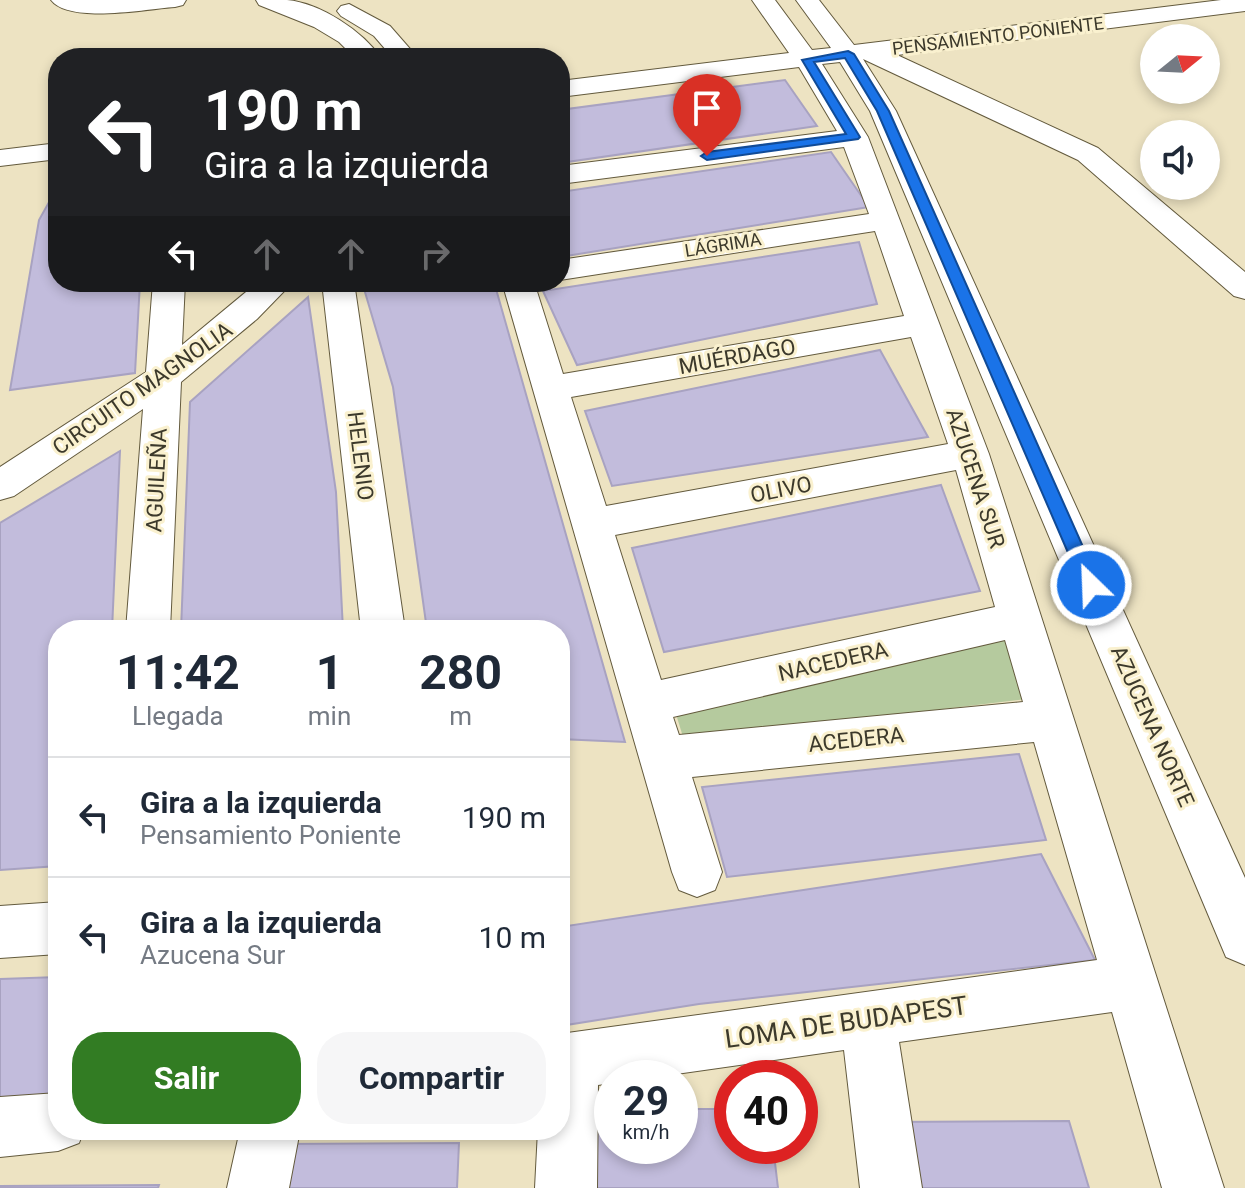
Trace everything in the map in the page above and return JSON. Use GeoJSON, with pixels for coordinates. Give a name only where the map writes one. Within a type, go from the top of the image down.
{"type":"FeatureCollection","features":[{"type":"Feature","properties":{"kind":"street"},"geometry":{"type":"LineString","coordinates":[[68,4],[175,0]]}},
{"type":"Feature","properties":{"kind":"street"},"geometry":{"type":"LineString","coordinates":[[267,0],[326,22],[360,48]]}},
{"type":"Feature","properties":{"kind":"street"},"geometry":{"type":"LineString","coordinates":[[328,0],[382,31],[397,48]]}},
{"type":"Feature","properties":{"kind":"street","name":"AZUCENA SUR"},"geometry":{"type":"LineString","coordinates":[[763,0],[807,60],[854,137],[924,324],[970,454],[1193,1188]]}},
{"type":"Feature","properties":{"kind":"street","name":"AZUCENA NORTE"},"geometry":{"type":"LineString","coordinates":[[807,0],[860,53],[1245,938]]}},
{"type":"Feature","properties":{"kind":"street","name":"PENSAMIENTO PONIENTE"},"geometry":{"type":"LineString","coordinates":[[570,88],[1245,4]]}},
{"type":"Feature","properties":{"kind":"street"},"geometry":{"type":"LineString","coordinates":[[860,53],[1088,154],[1245,289]]}},
{"type":"Feature","properties":{"kind":"street"},"geometry":{"type":"LineString","coordinates":[[570,174],[854,137]]}},
{"type":"Feature","properties":{"kind":"street"},"geometry":{"type":"LineString","coordinates":[[0,158],[48,152]]}},
{"type":"Feature","properties":{"kind":"street"},"geometry":{"type":"LineString","coordinates":[[0,186],[48,152]]}},
{"type":"Feature","properties":{"kind":"street","name":"LÁGRIMA"},"geometry":{"type":"LineString","coordinates":[[570,268],[886,220]]}},
{"type":"Feature","properties":{"kind":"street","name":"AGUILEÑA"},"geometry":{"type":"LineString","coordinates":[[149,620],[168,292]]}},
{"type":"Feature","properties":{"kind":"street","name":"CIRCUITO MAGNOLIA"},"geometry":{"type":"LineString","coordinates":[[0,486],[162,379],[243,315],[267,292]]}},
{"type":"Feature","properties":{"kind":"street","name":"HELENIO"},"geometry":{"type":"LineString","coordinates":[[339,292],[382,620]]}},
{"type":"Feature","properties":{"kind":"street"},"geometry":{"type":"LineString","coordinates":[[521,292],[697,872]]}},
{"type":"Feature","properties":{"kind":"street","name":"MUÉRDAGO"},"geometry":{"type":"LineString","coordinates":[[550,388],[924,324]]}},
{"type":"Feature","properties":{"kind":"street","name":"OLIVO"},"geometry":{"type":"LineString","coordinates":[[592,524],[970,454]]}},
{"type":"Feature","properties":{"kind":"street","name":"NACEDERA"},"geometry":{"type":"LineString","coordinates":[[646,703],[1020,619]]}},
{"type":"Feature","properties":{"kind":"street","name":"ACEDERA"},"geometry":{"type":"LineString","coordinates":[[663,758],[1050,720]]}},
{"type":"Feature","properties":{"kind":"street"},"geometry":{"type":"LineString","coordinates":[[0,932],[48,929]]}},
{"type":"Feature","properties":{"kind":"street","name":"LOMA DE BUDAPEST"},"geometry":{"type":"LineString","coordinates":[[570,1060],[1131,982]]}},
{"type":"Feature","properties":{"kind":"street"},"geometry":{"type":"LineString","coordinates":[[868,1020],[891,1188]]}},
{"type":"Feature","properties":{"kind":"street"},"geometry":{"type":"LineString","coordinates":[[0,1127],[48,1123]]}},
{"type":"Feature","properties":{"kind":"street"},"geometry":{"type":"LineString","coordinates":[[258,1188],[268,1140]]}},
{"type":"Feature","properties":{"kind":"street"},"geometry":{"type":"LineString","coordinates":[[566,1140],[566,1188]]}},
{"type":"Feature","properties":{"kind":"green space"},"geometry":{"type":"Polygon","coordinates":[[[1008,635],[1027,699],[684,740],[675,711],[1008,635]]]}},
{"type":"Feature","properties":{"kind":"building"},"geometry":{"type":"Polygon","coordinates":[[[785,80],[817,126],[570,162],[570,109],[785,80]]]}},
{"type":"Feature","properties":{"kind":"building"},"geometry":{"type":"Polygon","coordinates":[[[831,152],[869,207],[570,255],[570,191],[831,152]]]}},
{"type":"Feature","properties":{"kind":"building"},"geometry":{"type":"Polygon","coordinates":[[[48,204],[48,292],[139,292],[135,373],[10,390],[39,220],[48,204]]]}},
{"type":"Feature","properties":{"kind":"building"},"geometry":{"type":"Polygon","coordinates":[[[859,242],[877,304],[577,365],[543,292],[570,292],[570,287],[859,242]]]}},
{"type":"Feature","properties":{"kind":"building"},"geometry":{"type":"Polygon","coordinates":[[[365,292],[497,292],[625,742],[570,739],[570,620],[426,620],[393,387],[365,292]]]}},
{"type":"Feature","properties":{"kind":"building"},"geometry":{"type":"Polygon","coordinates":[[[308,297],[336,492],[342,620],[181,620],[190,402],[308,297]]]}},
{"type":"Feature","properties":{"kind":"building"},"geometry":{"type":"Polygon","coordinates":[[[880,350],[928,437],[612,486],[585,411],[880,350]]]}},
{"type":"Feature","properties":{"kind":"building"},"geometry":{"type":"Polygon","coordinates":[[[120,451],[112,620],[48,620],[48,867],[0,870],[0,523],[120,451]]]}},
{"type":"Feature","properties":{"kind":"building"},"geometry":{"type":"Polygon","coordinates":[[[941,485],[980,591],[664,652],[632,548],[941,485]]]}},
{"type":"Feature","properties":{"kind":"building"},"geometry":{"type":"Polygon","coordinates":[[[1019,754],[1046,840],[727,877],[702,787],[1019,754]]]}},
{"type":"Feature","properties":{"kind":"building"},"geometry":{"type":"Polygon","coordinates":[[[1041,854],[1095,960],[699,1004],[570,1024],[570,925],[1041,854]]]}},
{"type":"Feature","properties":{"kind":"building"},"geometry":{"type":"Polygon","coordinates":[[[48,977],[48,1103],[0,1105],[0,979],[48,977]]]}},
{"type":"Feature","properties":{"kind":"building"},"geometry":{"type":"Polygon","coordinates":[[[698,1109],[714,1109],[714,1164],[775,1164],[778,1188],[591,1188],[588,1110],[594,1110],[594,1164],[698,1164],[698,1109]]]}},
{"type":"Feature","properties":{"kind":"building"},"geometry":{"type":"Polygon","coordinates":[[[1069,1121],[1089,1188],[902,1188],[888,1122],[1069,1121]]]}},
{"type":"Feature","properties":{"kind":"building"},"geometry":{"type":"Polygon","coordinates":[[[459,1143],[457,1188],[270,1188],[275,1144],[459,1143]]]}},
{"type":"Feature","properties":{"kind":"building"},"geometry":{"type":"Polygon","coordinates":[[[159,1185],[158,1188],[0,1188],[0,1186],[159,1185]]]}},
{"type":"Feature","properties":{"kind":"route"},"geometry":{"type":"LineString","coordinates":[[707,156],[854,137],[807,60],[848,54],[883,111],[1091,585]]}}]}
